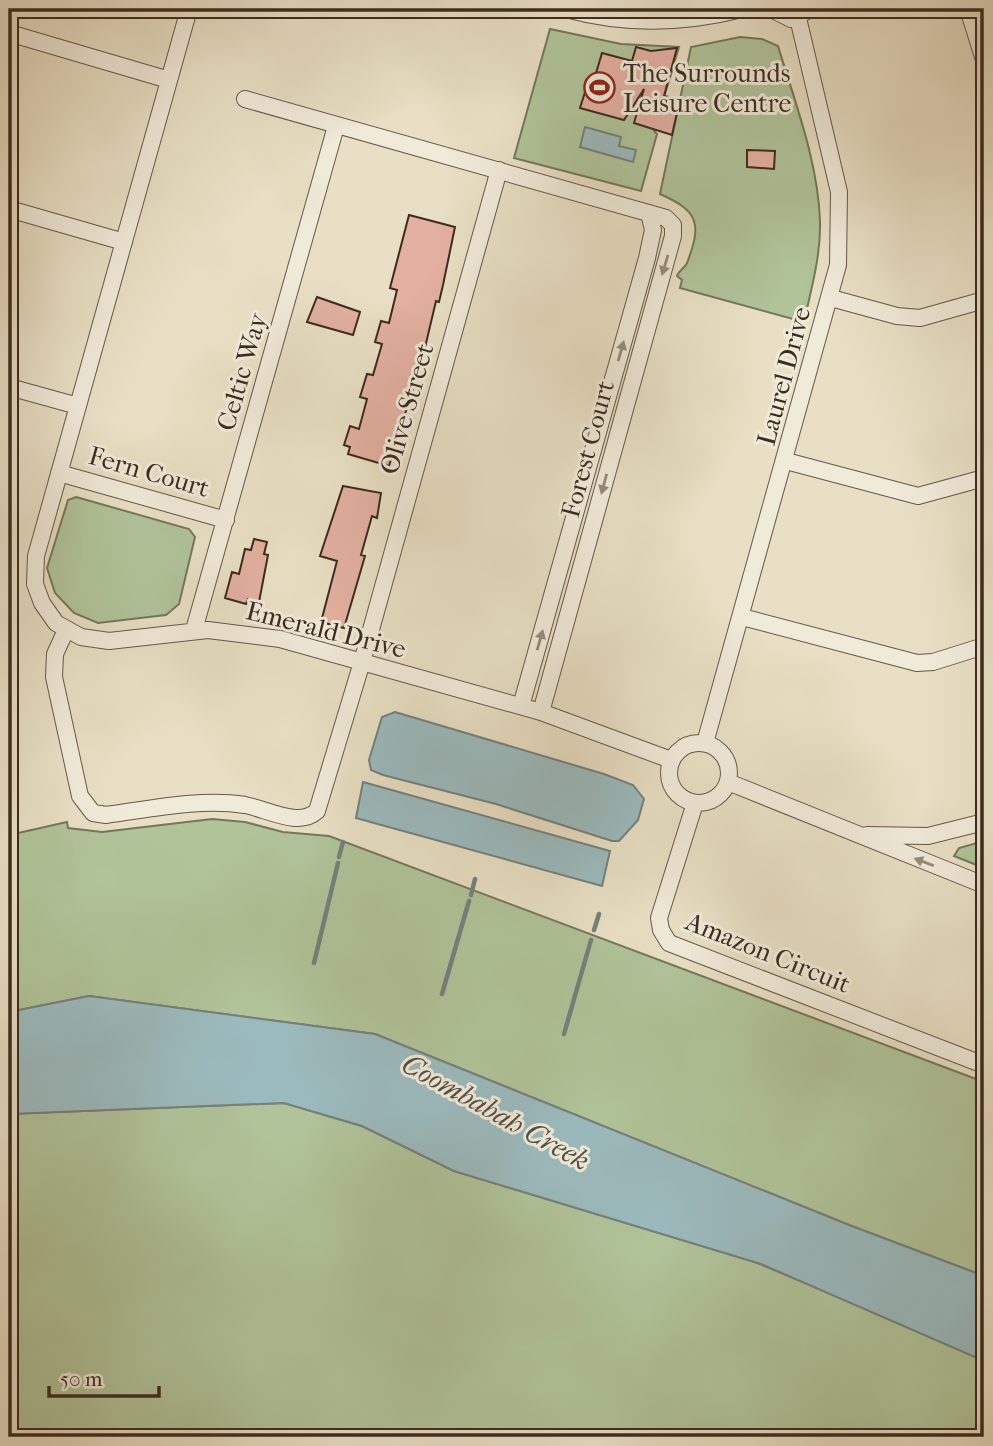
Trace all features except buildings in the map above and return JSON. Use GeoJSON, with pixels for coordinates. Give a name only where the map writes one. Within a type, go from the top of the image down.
{"type":"FeatureCollection","features":[{"type":"Feature","properties":{"kind":"street"},"geometry":{"type":"LineString","coordinates":[[66,630],[51,617],[42,603],[34,575],[36,556],[189,9]]}},
{"type":"Feature","properties":{"kind":"street"},"geometry":{"type":"LineString","coordinates":[[566,9],[627,22],[648,22],[742,9]]}},
{"type":"Feature","properties":{"kind":"street"},"geometry":{"type":"LineString","coordinates":[[771,9],[784,18],[805,13]]}},
{"type":"Feature","properties":{"kind":"street"},"geometry":{"type":"LineString","coordinates":[[968,9],[984,60]]}},
{"type":"Feature","properties":{"kind":"street","name":"Laurel Drive"},"geometry":{"type":"LineString","coordinates":[[705,743],[831,298],[840,240],[839,192],[805,13]]}},
{"type":"Feature","properties":{"kind":"street"},"geometry":{"type":"LineString","coordinates":[[9,33],[169,80]]}},
{"type":"Feature","properties":{"kind":"street","name":"Forest Court"},"geometry":{"type":"LineString","coordinates":[[245,99],[666,218],[673,225],[673,236],[541,712]]}},
{"type":"Feature","properties":{"kind":"street","name":"Celtic Way"},"geometry":{"type":"LineString","coordinates":[[194,630],[336,126]]}},
{"type":"Feature","properties":{"kind":"street","name":"Olive Street"},"geometry":{"type":"LineString","coordinates":[[66,630],[55,654],[55,680],[80,796],[87,809],[100,815],[210,803],[243,805],[300,818],[313,815],[324,796],[499,170]]}},
{"type":"Feature","properties":{"kind":"street"},"geometry":{"type":"LineString","coordinates":[[9,209],[124,242]]}},
{"type":"Feature","properties":{"kind":"street","name":"Forest Court"},"geometry":{"type":"LineString","coordinates":[[521,706],[647,258],[653,230],[649,213]]}},
{"type":"Feature","properties":{"kind":"street"},"geometry":{"type":"LineString","coordinates":[[831,298],[897,316],[920,318],[984,300]]}},
{"type":"Feature","properties":{"kind":"street"},"geometry":{"type":"LineString","coordinates":[[9,387],[78,406]]}},
{"type":"Feature","properties":{"kind":"street"},"geometry":{"type":"LineString","coordinates":[[786,461],[918,496],[984,478]]}},
{"type":"Feature","properties":{"kind":"street","name":"Fern Court"},"geometry":{"type":"LineString","coordinates":[[59,473],[226,520]]}},
{"type":"Feature","properties":{"kind":"street"},"geometry":{"type":"LineString","coordinates":[[742,617],[902,661],[933,662],[984,646]]}},
{"type":"Feature","properties":{"kind":"street","name":"Emerald Drive"},"geometry":{"type":"LineString","coordinates":[[66,630],[81,637],[104,641],[194,630],[254,634],[541,712],[671,760]]}},
{"type":"Feature","properties":{"kind":"street"},"geometry":{"type":"LineString","coordinates":[[705,743],[722,752],[727,761],[728,782],[715,799],[695,803],[674,790],[669,771],[671,760],[690,744],[705,743]]}},
{"type":"Feature","properties":{"kind":"street"},"geometry":{"type":"LineString","coordinates":[[728,782],[865,835],[878,845],[984,885]]}},
{"type":"Feature","properties":{"kind":"street","name":"Amazon Circuit"},"geometry":{"type":"LineString","coordinates":[[695,803],[659,918],[661,930],[669,943],[984,1065]]}},
{"type":"Feature","properties":{"kind":"street"},"geometry":{"type":"LineString","coordinates":[[865,835],[928,836],[984,822]]}},
{"type":"Feature","properties":{"kind":"green space","name":"The Surrounds Leisure Centre"},"geometry":{"type":"Polygon","coordinates":[[[550,29],[621,44],[679,47],[654,131],[657,134],[641,191],[514,158],[550,29]]]}},
{"type":"Feature","properties":{"kind":"green space"},"geometry":{"type":"Polygon","coordinates":[[[740,37],[762,39],[778,46],[810,154],[818,199],[820,234],[804,322],[680,288],[682,280],[677,276],[687,263],[692,250],[695,238],[694,220],[683,206],[660,194],[691,47],[740,37]]]}},
{"type":"Feature","properties":{"kind":"green space"},"geometry":{"type":"Polygon","coordinates":[[[76,497],[189,529],[195,537],[179,604],[166,615],[98,623],[74,613],[55,593],[47,568],[68,500],[76,497]]]}},
{"type":"Feature","properties":{"kind":"green space"},"geometry":{"type":"Polygon","coordinates":[[[212,819],[245,822],[283,832],[329,836],[984,1082],[984,1276],[849,1225],[375,1034],[89,996],[9,1012],[9,835],[67,822],[68,828],[102,832],[212,819]]]}},
{"type":"Feature","properties":{"kind":"green space"},"geometry":{"type":"Polygon","coordinates":[[[984,841],[984,868],[954,856],[959,848],[984,841]]]}},
{"type":"Feature","properties":{"kind":"green space"},"geometry":{"type":"Polygon","coordinates":[[[284,1103],[362,1126],[454,1171],[755,1262],[984,1358],[984,1437],[9,1437],[9,1114],[284,1103]]]}},
{"type":"Feature","properties":{"kind":"water"},"geometry":{"type":"Polygon","coordinates":[[[585,127],[621,137],[619,146],[636,150],[633,162],[580,147],[585,127]]]}},
{"type":"Feature","properties":{"kind":"water"},"geometry":{"type":"Polygon","coordinates":[[[395,712],[633,785],[644,799],[638,820],[619,841],[612,841],[496,804],[371,770],[369,760],[382,717],[395,712]]]}},
{"type":"Feature","properties":{"kind":"water"},"geometry":{"type":"Polygon","coordinates":[[[363,782],[610,851],[602,886],[356,818],[363,782]]]}},
{"type":"Feature","properties":{"kind":"water","name":"Coombabah Creek"},"geometry":{"type":"Polygon","coordinates":[[[89,996],[375,1034],[849,1225],[984,1276],[984,1361],[761,1264],[454,1171],[362,1126],[284,1103],[9,1114],[9,1012],[89,996]]]}},
{"type":"Feature","properties":{"kind":"waterway"},"geometry":{"type":"LineString","coordinates":[[339,857],[343,842]]}},
{"type":"Feature","properties":{"kind":"waterway"},"geometry":{"type":"LineString","coordinates":[[314,963],[338,863]]}},
{"type":"Feature","properties":{"kind":"waterway"},"geometry":{"type":"LineString","coordinates":[[471,895],[475,879]]}},
{"type":"Feature","properties":{"kind":"waterway"},"geometry":{"type":"LineString","coordinates":[[442,994],[469,901]]}},
{"type":"Feature","properties":{"kind":"waterway"},"geometry":{"type":"LineString","coordinates":[[594,930],[599,914]]}},
{"type":"Feature","properties":{"kind":"waterway"},"geometry":{"type":"LineString","coordinates":[[564,1034],[591,940]]}},
{"type":"Feature","properties":{"kind":"place","name":"The Surrounds Leisure Centre"},"geometry":{"type":"Point","coordinates":[600,88]}}]}
